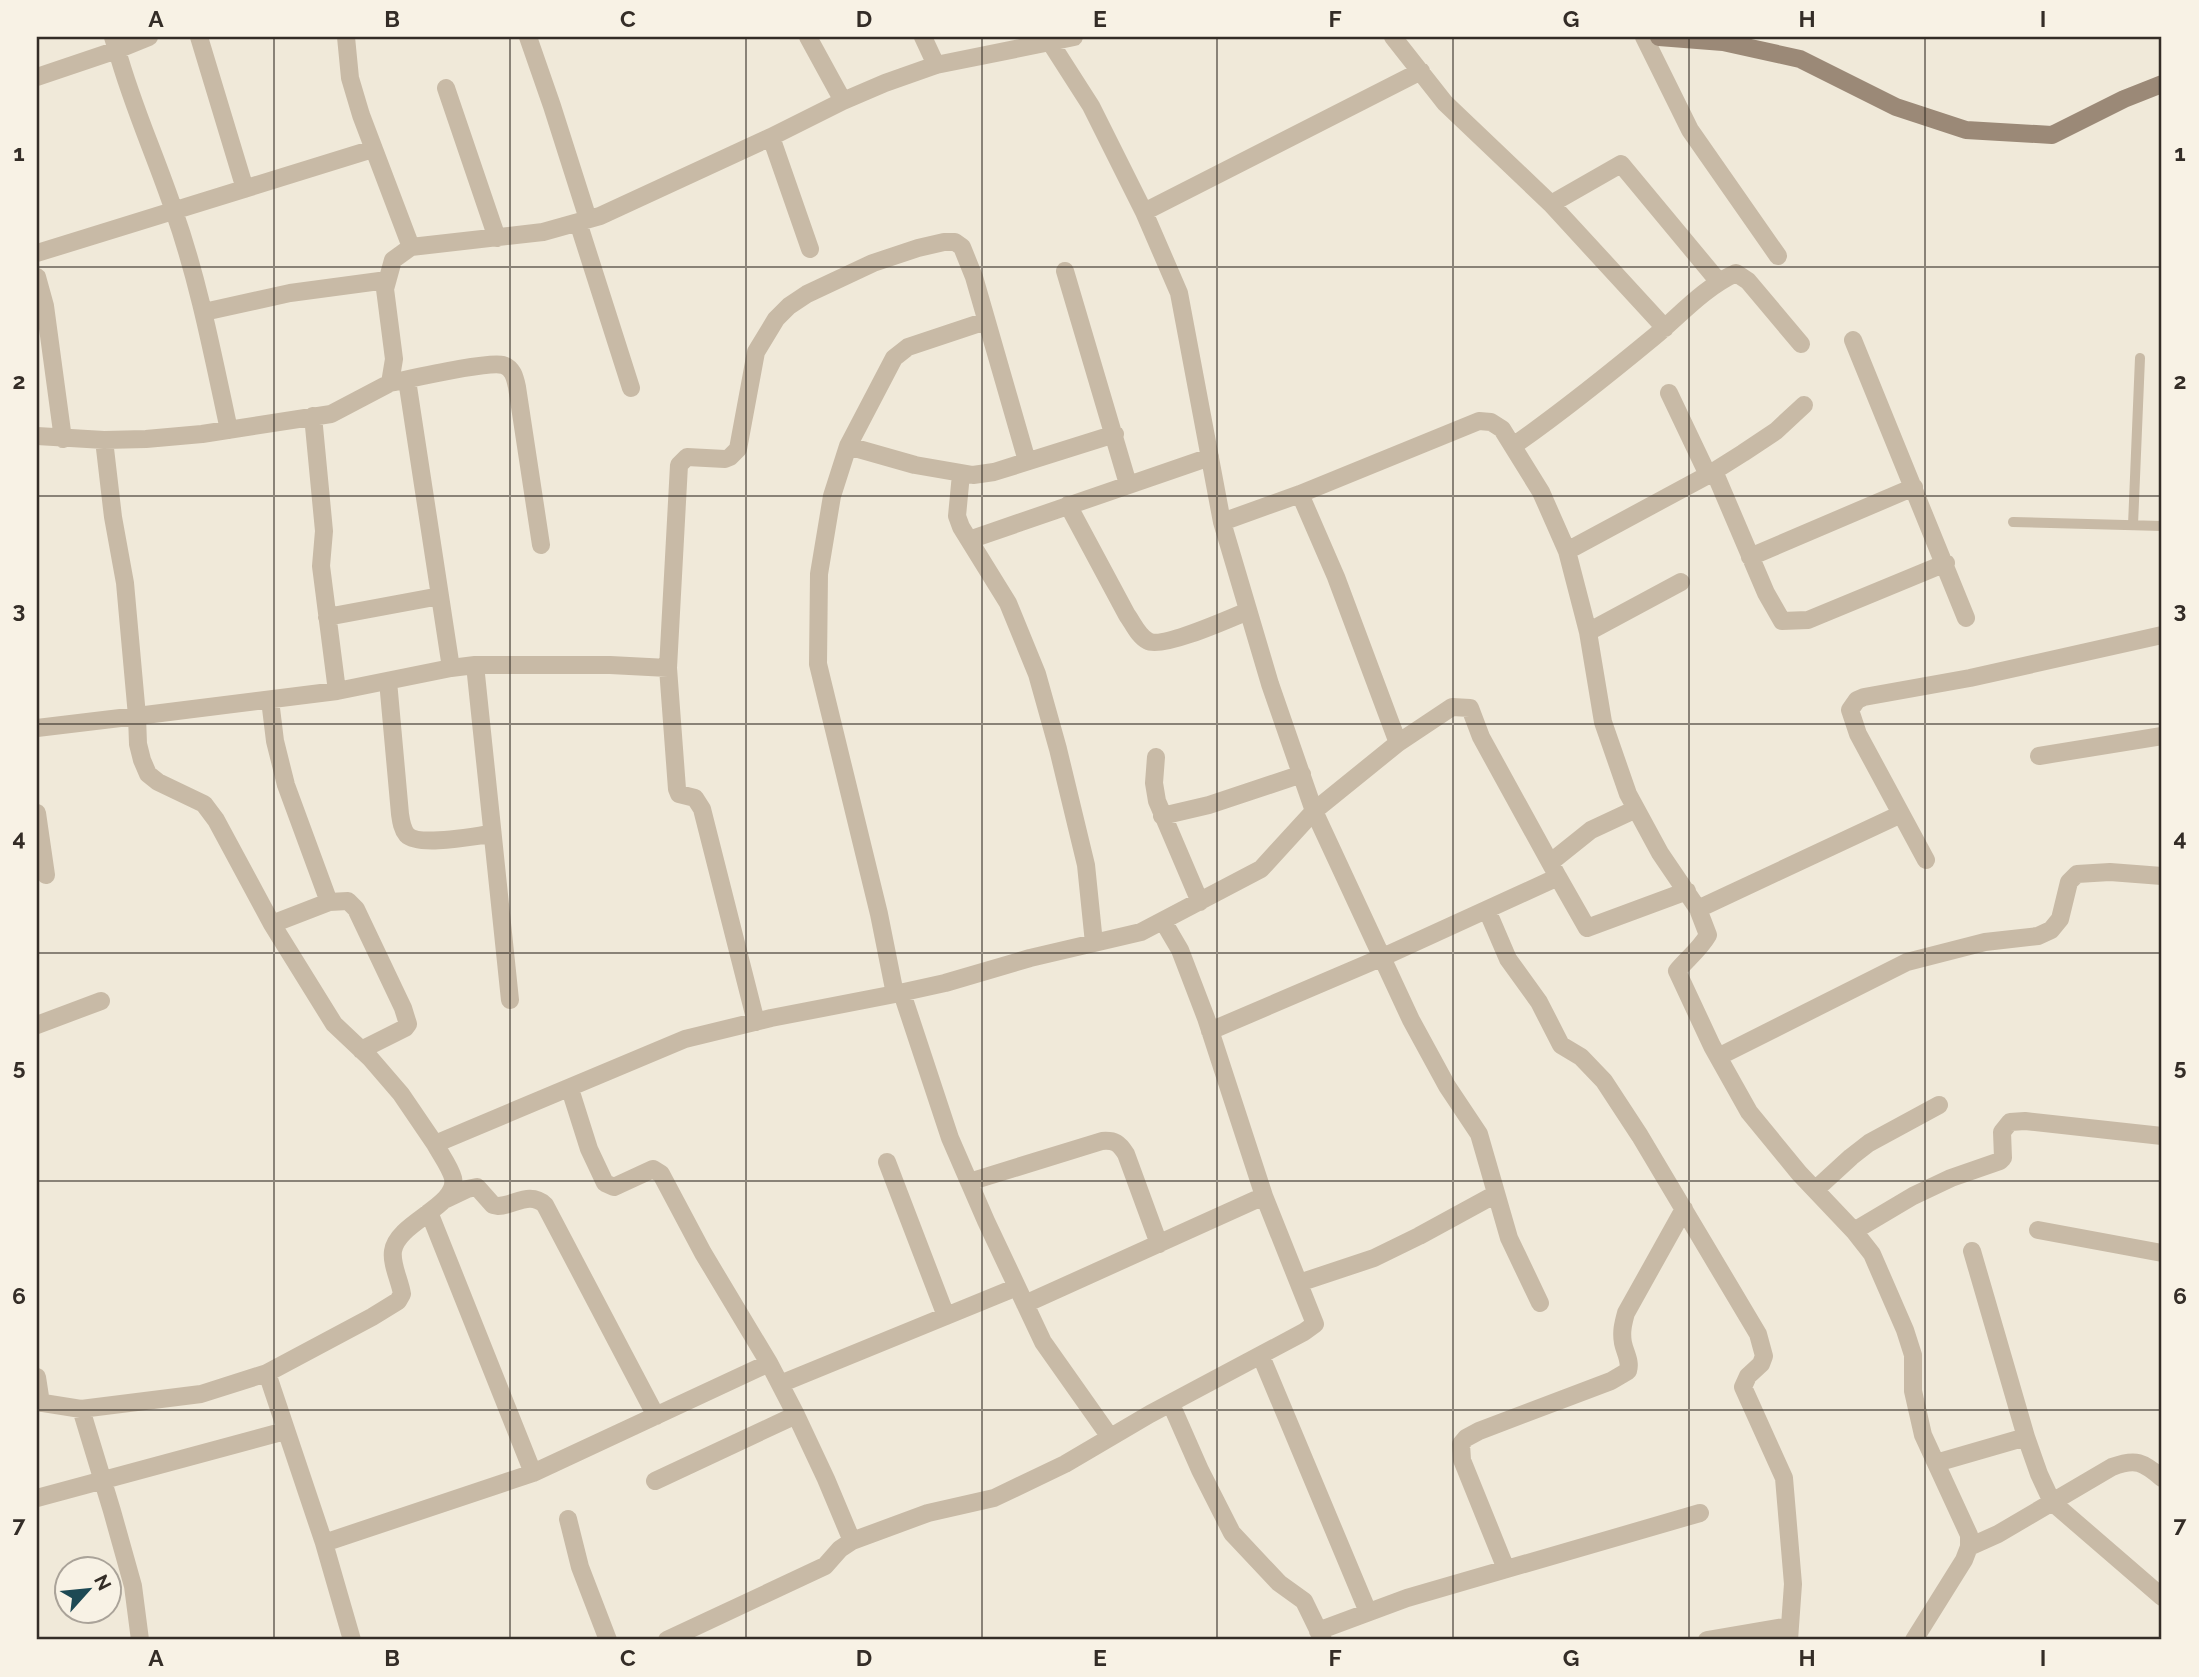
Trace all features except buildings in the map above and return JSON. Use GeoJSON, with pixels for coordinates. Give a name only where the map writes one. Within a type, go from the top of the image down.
{"type":"FeatureCollection","features":[{"type":"Feature","properties":{"kind":"street"},"geometry":{"type":"LineString","coordinates":[[37,77],[115,43],[149,37]]}},
{"type":"Feature","properties":{"kind":"street"},"geometry":{"type":"LineString","coordinates":[[199,37],[245,189]]}},
{"type":"Feature","properties":{"kind":"street"},"geometry":{"type":"LineString","coordinates":[[346,37],[350,78],[373,149],[411,247]]}},
{"type":"Feature","properties":{"kind":"street"},"geometry":{"type":"LineString","coordinates":[[527,37],[552,106],[631,388]]}},
{"type":"Feature","properties":{"kind":"street"},"geometry":{"type":"LineString","coordinates":[[808,37],[843,101]]}},
{"type":"Feature","properties":{"kind":"street"},"geometry":{"type":"LineString","coordinates":[[923,37],[936,65]]}},
{"type":"Feature","properties":{"kind":"street"},"geometry":{"type":"LineString","coordinates":[[451,668],[440,596],[394,359],[385,289],[393,260],[411,247],[543,232],[600,216],[885,83],[936,65],[1048,39],[1074,37]]}},
{"type":"Feature","properties":{"kind":"street"},"geometry":{"type":"LineString","coordinates":[[1393,37],[1445,103],[1551,205],[1665,328]]}},
{"type":"Feature","properties":{"kind":"street"},"geometry":{"type":"LineString","coordinates":[[1644,37],[1690,130],[1778,256]]}},
{"type":"Feature","properties":{"kind":"street"},"geometry":{"type":"LineString","coordinates":[[1660,37],[1723,42],[1800,59],[1896,107],[1966,130],[2052,135],[2124,99],[2162,84]]}},
{"type":"Feature","properties":{"kind":"street"},"geometry":{"type":"LineString","coordinates":[[1048,39],[1091,106],[1144,212],[1179,293],[1223,522],[1270,684],[1314,811],[1411,1020],[1447,1086],[1479,1134],[1509,1238],[1540,1303]]}},
{"type":"Feature","properties":{"kind":"street"},"geometry":{"type":"LineString","coordinates":[[115,43],[129,92],[174,212],[204,312],[229,429]]}},
{"type":"Feature","properties":{"kind":"street"},"geometry":{"type":"LineString","coordinates":[[1144,212],[1421,71]]}},
{"type":"Feature","properties":{"kind":"street"},"geometry":{"type":"LineString","coordinates":[[446,88],[497,238]]}},
{"type":"Feature","properties":{"kind":"street"},"geometry":{"type":"LineString","coordinates":[[771,137],[810,249]]}},
{"type":"Feature","properties":{"kind":"street"},"geometry":{"type":"LineString","coordinates":[[37,253],[373,149]]}},
{"type":"Feature","properties":{"kind":"street"},"geometry":{"type":"LineString","coordinates":[[1551,205],[1621,164],[1719,282]]}},
{"type":"Feature","properties":{"kind":"street"},"geometry":{"type":"LineString","coordinates":[[755,1022],[702,809],[695,798],[679,794],[677,789],[668,668],[680,466],[687,457],[725,459],[738,449],[756,352],[776,319],[789,306],[807,294],[873,263],[944,242],[954,242],[962,247],[974,277],[1027,461]]}},
{"type":"Feature","properties":{"kind":"street"},"geometry":{"type":"LineString","coordinates":[[1065,271],[1128,484]]}},
{"type":"Feature","properties":{"kind":"street"},"geometry":{"type":"LineString","coordinates":[[1513,446],[1550,421],[1719,282],[1736,273],[1741,275],[1801,344]]}},
{"type":"Feature","properties":{"kind":"street"},"geometry":{"type":"LineString","coordinates":[[37,276],[45,306],[63,439]]}},
{"type":"Feature","properties":{"kind":"street"},"geometry":{"type":"LineString","coordinates":[[204,312],[290,293],[387,280]]}},
{"type":"Feature","properties":{"kind":"street"},"geometry":{"type":"LineString","coordinates":[[986,321],[908,347],[894,358],[848,446],[832,496],[819,574],[818,664],[899,993],[950,1138],[1043,1342],[1110,1437]]}},
{"type":"Feature","properties":{"kind":"street"},"geometry":{"type":"LineString","coordinates":[[1853,340],[1946,563],[1966,618]]}},
{"type":"Feature","properties":{"kind":"street"},"geometry":{"type":"LineString","coordinates":[[37,436],[63,439],[146,439],[331,414],[398,381],[504,365],[514,375],[517,387],[541,545]]}},
{"type":"Feature","properties":{"kind":"street"},"geometry":{"type":"LineString","coordinates":[[1669,393],[1711,473],[1774,610],[1782,621],[1808,620],[1946,563]]}},
{"type":"Feature","properties":{"kind":"street"},"geometry":{"type":"LineString","coordinates":[[1567,551],[1711,473],[1776,431],[1804,404]]}},
{"type":"Feature","properties":{"kind":"street"},"geometry":{"type":"LineString","coordinates":[[313,416],[324,531],[321,566],[337,691]]}},
{"type":"Feature","properties":{"kind":"street"},"geometry":{"type":"LineString","coordinates":[[1223,522],[1300,494],[1479,421],[1491,422],[1502,429],[1513,446],[1541,492],[1567,551],[1588,632],[1603,722],[1628,794],[1660,853],[1698,909],[1708,935],[1703,945],[1677,971],[1718,1057],[1749,1112],[1871,1254],[1905,1331],[1913,1355],[1913,1391],[1923,1435],[1969,1535],[1969,1547],[1964,1560],[1914,1640]]}},
{"type":"Feature","properties":{"kind":"street"},"geometry":{"type":"LineString","coordinates":[[848,446],[915,465],[961,474],[994,472],[1115,434]]}},
{"type":"Feature","properties":{"kind":"street"},"geometry":{"type":"LineString","coordinates":[[104,440],[113,517],[125,583],[138,744],[148,774],[158,782],[204,804],[216,820],[272,924],[334,1024],[401,1094],[435,1144],[453,1177],[453,1187],[446,1199]]}},
{"type":"Feature","properties":{"kind":"street"},"geometry":{"type":"LineString","coordinates":[[969,540],[1210,457]]}},
{"type":"Feature","properties":{"kind":"street"},"geometry":{"type":"LineString","coordinates":[[961,474],[957,516],[1007,603],[1037,674],[1086,866],[1094,943]]}},
{"type":"Feature","properties":{"kind":"street"},"geometry":{"type":"LineString","coordinates":[[1750,557],[1914,487]]}},
{"type":"Feature","properties":{"kind":"street"},"geometry":{"type":"LineString","coordinates":[[1300,494],[1336,577],[1398,743]]}},
{"type":"Feature","properties":{"kind":"street"},"geometry":{"type":"LineString","coordinates":[[1068,505],[1127,615],[1138,632],[1149,642],[1160,643],[1184,636],[1248,611]]}},
{"type":"Feature","properties":{"kind":"street"},"geometry":{"type":"LineString","coordinates":[[1588,632],[1681,582]]}},
{"type":"Feature","properties":{"kind":"street"},"geometry":{"type":"LineString","coordinates":[[327,617],[440,596]]}},
{"type":"Feature","properties":{"kind":"street"},"geometry":{"type":"LineString","coordinates":[[1926,860],[1852,718],[1850,710],[1857,700],[2162,635]]}},
{"type":"Feature","properties":{"kind":"street"},"geometry":{"type":"LineString","coordinates":[[37,728],[337,691],[451,668],[610,664],[668,668]]}},
{"type":"Feature","properties":{"kind":"street"},"geometry":{"type":"LineString","coordinates":[[475,666],[510,1000]]}},
{"type":"Feature","properties":{"kind":"street"},"geometry":{"type":"LineString","coordinates":[[388,681],[400,814],[406,834],[413,839],[426,841],[491,834]]}},
{"type":"Feature","properties":{"kind":"street"},"geometry":{"type":"LineString","coordinates":[[270,700],[275,741],[286,785],[329,902]]}},
{"type":"Feature","properties":{"kind":"street"},"geometry":{"type":"LineString","coordinates":[[435,1144],[685,1039],[899,993],[1141,932],[1261,869],[1314,811],[1398,743],[1452,706],[1470,708],[1481,737],[1587,928],[1687,891]]}},
{"type":"Feature","properties":{"kind":"street"},"geometry":{"type":"LineString","coordinates":[[2039,756],[2162,736]]}},
{"type":"Feature","properties":{"kind":"street"},"geometry":{"type":"LineString","coordinates":[[1156,757],[1154,783],[1162,816],[1200,902]]}},
{"type":"Feature","properties":{"kind":"street"},"geometry":{"type":"LineString","coordinates":[[1162,816],[1209,805],[1302,774]]}},
{"type":"Feature","properties":{"kind":"street"},"geometry":{"type":"LineString","coordinates":[[1210,1031],[1487,910],[1555,870],[1591,830],[1636,809]]}},
{"type":"Feature","properties":{"kind":"street"},"geometry":{"type":"LineString","coordinates":[[1698,909],[1901,814]]}},
{"type":"Feature","properties":{"kind":"street"},"geometry":{"type":"LineString","coordinates":[[38,825],[46,875]]}},
{"type":"Feature","properties":{"kind":"street"},"geometry":{"type":"LineString","coordinates":[[1718,1057],[1907,962],[1985,942],[2038,936],[2052,930],[2060,919],[2069,882],[2077,874],[2110,872],[2162,876]]}},
{"type":"Feature","properties":{"kind":"street"},"geometry":{"type":"LineString","coordinates":[[272,924],[329,902],[348,901],[356,909],[408,1024],[361,1050]]}},
{"type":"Feature","properties":{"kind":"street"},"geometry":{"type":"LineString","coordinates":[[1487,910],[1508,959],[1539,1002],[1560,1045],[1581,1057],[1604,1081],[1684,1209],[1763,1346],[1764,1356],[1743,1387],[1784,1478],[1793,1584],[1789,1633],[1707,1640]]}},
{"type":"Feature","properties":{"kind":"street"},"geometry":{"type":"LineString","coordinates":[[667,1640],[825,1566],[840,1549],[852,1541],[928,1513],[994,1498],[1065,1464],[1315,1324],[1264,1196],[1210,1031],[1180,950],[1163,921]]}},
{"type":"Feature","properties":{"kind":"street"},"geometry":{"type":"LineString","coordinates":[[37,1025],[101,1001]]}},
{"type":"Feature","properties":{"kind":"street"},"geometry":{"type":"LineString","coordinates":[[570,1089],[589,1149],[605,1184],[614,1187],[653,1169],[661,1174],[703,1253],[780,1384],[826,1479],[852,1541]]}},
{"type":"Feature","properties":{"kind":"street"},"geometry":{"type":"LineString","coordinates":[[1815,1191],[1869,1143],[1939,1105]]}},
{"type":"Feature","properties":{"kind":"street"},"geometry":{"type":"LineString","coordinates":[[1854,1231],[1932,1187],[2000,1161],[2003,1158],[2002,1132],[2010,1122],[2025,1121],[2162,1136]]}},
{"type":"Feature","properties":{"kind":"street"},"geometry":{"type":"LineString","coordinates":[[969,1182],[1102,1141],[1113,1140],[1126,1154],[1159,1244]]}},
{"type":"Feature","properties":{"kind":"street"},"geometry":{"type":"LineString","coordinates":[[887,1162],[946,1316]]}},
{"type":"Feature","properties":{"kind":"street"},"geometry":{"type":"LineString","coordinates":[[37,1377],[39,1402],[82,1409],[201,1394],[267,1373],[398,1301],[402,1294],[393,1252],[398,1240],[408,1228],[446,1199],[477,1187],[494,1205],[528,1198],[540,1200],[544,1205],[656,1416]]}},
{"type":"Feature","properties":{"kind":"street"},"geometry":{"type":"LineString","coordinates":[[1299,1283],[1374,1258],[1496,1194]]}},
{"type":"Feature","properties":{"kind":"street"},"geometry":{"type":"LineString","coordinates":[[1025,1304],[1264,1196]]}},
{"type":"Feature","properties":{"kind":"street"},"geometry":{"type":"LineString","coordinates":[[1506,1569],[1462,1460],[1461,1444],[1479,1431],[1611,1381],[1628,1371],[1629,1362],[1623,1345],[1622,1330],[1626,1313],[1684,1209]]}},
{"type":"Feature","properties":{"kind":"street"},"geometry":{"type":"LineString","coordinates":[[429,1212],[533,1473]]}},
{"type":"Feature","properties":{"kind":"street"},"geometry":{"type":"LineString","coordinates":[[2038,1230],[2162,1253]]}},
{"type":"Feature","properties":{"kind":"street"},"geometry":{"type":"LineString","coordinates":[[1972,1251],[2026,1437],[2052,1502],[2162,1597]]}},
{"type":"Feature","properties":{"kind":"street"},"geometry":{"type":"LineString","coordinates":[[780,1384],[1017,1287]]}},
{"type":"Feature","properties":{"kind":"street"},"geometry":{"type":"LineString","coordinates":[[1261,1356],[1368,1612]]}},
{"type":"Feature","properties":{"kind":"street"},"geometry":{"type":"LineString","coordinates":[[324,1544],[533,1473],[769,1363]]}},
{"type":"Feature","properties":{"kind":"street"},"geometry":{"type":"LineString","coordinates":[[267,1373],[324,1544],[352,1640]]}},
{"type":"Feature","properties":{"kind":"street"},"geometry":{"type":"LineString","coordinates":[[1171,1404],[1232,1533],[1279,1583],[1304,1601],[1320,1635],[1368,1612],[1700,1513]]}},
{"type":"Feature","properties":{"kind":"street"},"geometry":{"type":"LineString","coordinates":[[82,1409],[132,1586],[140,1640]]}},
{"type":"Feature","properties":{"kind":"street"},"geometry":{"type":"LineString","coordinates":[[655,1481],[796,1415]]}},
{"type":"Feature","properties":{"kind":"street"},"geometry":{"type":"LineString","coordinates":[[37,1498],[285,1431]]}},
{"type":"Feature","properties":{"kind":"street"},"geometry":{"type":"LineString","coordinates":[[1936,1463],[2026,1437]]}},
{"type":"Feature","properties":{"kind":"street"},"geometry":{"type":"LineString","coordinates":[[1969,1547],[1998,1534],[2124,1462],[2135,1461],[2151,1468],[2162,1478]]}},
{"type":"Feature","properties":{"kind":"street"},"geometry":{"type":"LineString","coordinates":[[568,1519],[580,1567],[608,1640]]}},
{"type":"Feature","properties":{"kind":"lane"},"geometry":{"type":"LineString","coordinates":[[2133,525],[2140,358]]}},
{"type":"Feature","properties":{"kind":"lane"},"geometry":{"type":"LineString","coordinates":[[2013,522],[2162,526]]}}]}
